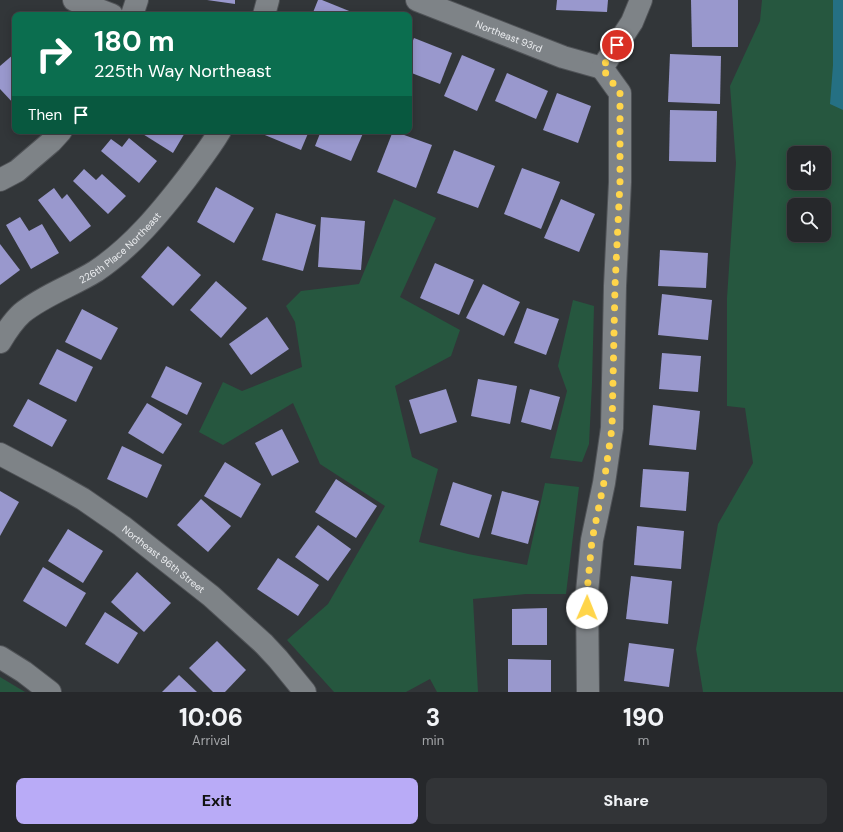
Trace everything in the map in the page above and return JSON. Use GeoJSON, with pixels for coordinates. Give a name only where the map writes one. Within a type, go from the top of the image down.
{"type":"FeatureCollection","features":[{"type":"Feature","properties":{"kind":"street"},"geometry":{"type":"LineString","coordinates":[[74,0],[104,12]]}},
{"type":"Feature","properties":{"kind":"street"},"geometry":{"type":"LineString","coordinates":[[133,12],[137,0]]}},
{"type":"Feature","properties":{"kind":"street"},"geometry":{"type":"LineString","coordinates":[[265,12],[268,0]]}},
{"type":"Feature","properties":{"kind":"street","name":"Northeast 93rd"},"geometry":{"type":"LineString","coordinates":[[417,0],[563,57],[602,68]]}},
{"type":"Feature","properties":{"kind":"street"},"geometry":{"type":"LineString","coordinates":[[588,692],[588,585],[592,540],[604,482],[612,428],[615,286],[620,182],[620,93],[602,68],[632,22],[641,0]]}},
{"type":"Feature","properties":{"kind":"street"},"geometry":{"type":"LineString","coordinates":[[0,180],[17,171],[51,142],[58,134]]}},
{"type":"Feature","properties":{"kind":"street","name":"226th Place Northeast"},"geometry":{"type":"LineString","coordinates":[[0,342],[8,329],[36,303],[96,271],[124,249],[161,212],[211,146],[218,134]]}},
{"type":"Feature","properties":{"kind":"street","name":"Northeast 96th Street"},"geometry":{"type":"LineString","coordinates":[[0,454],[77,496],[122,526],[217,602],[278,659],[299,690]]}},
{"type":"Feature","properties":{"kind":"street"},"geometry":{"type":"LineString","coordinates":[[0,657],[24,672],[50,692]]}},
{"type":"Feature","properties":{"kind":"green space"},"geometry":{"type":"Polygon","coordinates":[[[762,0],[843,0],[843,692],[703,692],[696,649],[718,524],[753,463],[745,408],[727,406],[727,298],[736,163],[730,86],[760,21],[762,0]]]}},
{"type":"Feature","properties":{"kind":"green space"},"geometry":{"type":"Polygon","coordinates":[[[394,199],[436,218],[400,297],[460,330],[451,356],[395,386],[412,457],[438,469],[419,542],[468,554],[527,565],[545,483],[579,487],[566,594],[526,594],[473,599],[478,692],[437,692],[430,679],[406,692],[334,692],[287,640],[328,604],[385,506],[320,464],[293,403],[223,445],[199,432],[223,382],[242,391],[302,367],[295,322],[286,306],[301,291],[359,284],[394,199]]]}},
{"type":"Feature","properties":{"kind":"green space"},"geometry":{"type":"Polygon","coordinates":[[[573,300],[594,306],[589,444],[582,462],[550,458],[567,391],[558,366],[573,300]]]}},
{"type":"Feature","properties":{"kind":"green space"},"geometry":{"type":"Polygon","coordinates":[[[0,677],[25,692],[0,692],[0,677]]]}},
{"type":"Feature","properties":{"kind":"water"},"geometry":{"type":"Polygon","coordinates":[[[833,0],[843,0],[843,110],[830,104],[833,65],[833,0]]]}},
{"type":"Feature","properties":{"kind":"building"},"geometry":{"type":"Polygon","coordinates":[[[207,0],[235,0],[235,4],[207,0]]]}},
{"type":"Feature","properties":{"kind":"building"},"geometry":{"type":"Polygon","coordinates":[[[318,0],[322,0],[352,12],[313,12],[318,0]]]}},
{"type":"Feature","properties":{"kind":"building"},"geometry":{"type":"Polygon","coordinates":[[[557,0],[608,0],[607,12],[556,10],[557,0]]]}},
{"type":"Feature","properties":{"kind":"building"},"geometry":{"type":"Polygon","coordinates":[[[691,0],[738,0],[738,47],[692,47],[691,0]]]}},
{"type":"Feature","properties":{"kind":"building"},"geometry":{"type":"Polygon","coordinates":[[[414,38],[452,53],[440,84],[412,73],[412,43],[414,38]]]}},
{"type":"Feature","properties":{"kind":"building"},"geometry":{"type":"Polygon","coordinates":[[[670,54],[721,56],[720,104],[668,102],[670,54]]]}},
{"type":"Feature","properties":{"kind":"building"},"geometry":{"type":"Polygon","coordinates":[[[462,55],[495,69],[477,111],[444,96],[462,55]]]}},
{"type":"Feature","properties":{"kind":"building"},"geometry":{"type":"Polygon","coordinates":[[[12,56],[12,102],[0,89],[0,66],[12,56]]]}},
{"type":"Feature","properties":{"kind":"building"},"geometry":{"type":"Polygon","coordinates":[[[507,73],[548,91],[536,119],[495,101],[507,73]]]}},
{"type":"Feature","properties":{"kind":"building"},"geometry":{"type":"Polygon","coordinates":[[[557,93],[591,106],[578,143],[543,130],[557,93]]]}},
{"type":"Feature","properties":{"kind":"building"},"geometry":{"type":"Polygon","coordinates":[[[670,110],[717,111],[716,162],[669,161],[670,110]]]}},
{"type":"Feature","properties":{"kind":"building"},"geometry":{"type":"Polygon","coordinates":[[[143,134],[184,134],[173,153],[143,134]]]}},
{"type":"Feature","properties":{"kind":"building"},"geometry":{"type":"Polygon","coordinates":[[[262,134],[308,134],[301,150],[262,134]]]}},
{"type":"Feature","properties":{"kind":"building"},"geometry":{"type":"Polygon","coordinates":[[[320,134],[363,134],[351,161],[315,146],[320,134]]]}},
{"type":"Feature","properties":{"kind":"building"},"geometry":{"type":"Polygon","coordinates":[[[392,134],[401,134],[432,145],[416,188],[377,172],[392,134]]]}},
{"type":"Feature","properties":{"kind":"building"},"geometry":{"type":"Polygon","coordinates":[[[129,138],[157,161],[139,183],[101,151],[111,139],[122,147],[129,138]]]}},
{"type":"Feature","properties":{"kind":"building"},"geometry":{"type":"Polygon","coordinates":[[[454,150],[495,166],[478,208],[437,193],[454,150]]]}},
{"type":"Feature","properties":{"kind":"building"},"geometry":{"type":"Polygon","coordinates":[[[522,168],[560,182],[541,229],[504,214],[522,168]]]}},
{"type":"Feature","properties":{"kind":"building"},"geometry":{"type":"Polygon","coordinates":[[[84,169],[96,180],[102,174],[126,196],[108,214],[73,181],[84,169]]]}},
{"type":"Feature","properties":{"kind":"building"},"geometry":{"type":"Polygon","coordinates":[[[216,187],[254,208],[234,243],[197,222],[216,187]]]}},
{"type":"Feature","properties":{"kind":"building"},"geometry":{"type":"Polygon","coordinates":[[[54,188],[62,199],[67,194],[91,226],[70,242],[38,200],[54,188]]]}},
{"type":"Feature","properties":{"kind":"building"},"geometry":{"type":"Polygon","coordinates":[[[561,199],[595,214],[579,252],[544,238],[561,199]]]}},
{"type":"Feature","properties":{"kind":"building"},"geometry":{"type":"Polygon","coordinates":[[[276,213],[316,225],[303,271],[262,260],[276,213]]]}},
{"type":"Feature","properties":{"kind":"building"},"geometry":{"type":"Polygon","coordinates":[[[20,217],[29,231],[42,224],[59,253],[31,269],[6,225],[20,217]]]}},
{"type":"Feature","properties":{"kind":"building"},"geometry":{"type":"Polygon","coordinates":[[[321,217],[365,221],[361,270],[318,267],[321,217]]]}},
{"type":"Feature","properties":{"kind":"building"},"geometry":{"type":"Polygon","coordinates":[[[0,244],[20,270],[0,285],[0,244]]]}},
{"type":"Feature","properties":{"kind":"building"},"geometry":{"type":"Polygon","coordinates":[[[168,246],[201,275],[173,306],[141,277],[168,246]]]}},
{"type":"Feature","properties":{"kind":"building"},"geometry":{"type":"Polygon","coordinates":[[[660,250],[708,253],[706,288],[658,286],[660,250]]]}},
{"type":"Feature","properties":{"kind":"building"},"geometry":{"type":"Polygon","coordinates":[[[435,263],[474,280],[459,315],[420,298],[435,263]]]}},
{"type":"Feature","properties":{"kind":"building"},"geometry":{"type":"Polygon","coordinates":[[[216,281],[247,308],[221,338],[190,310],[216,281]]]}},
{"type":"Feature","properties":{"kind":"building"},"geometry":{"type":"Polygon","coordinates":[[[483,284],[520,302],[504,336],[466,318],[483,284]]]}},
{"type":"Feature","properties":{"kind":"building"},"geometry":{"type":"Polygon","coordinates":[[[662,294],[712,300],[708,340],[658,335],[662,294]]]}},
{"type":"Feature","properties":{"kind":"building"},"geometry":{"type":"Polygon","coordinates":[[[527,308],[559,319],[546,355],[514,343],[527,308]]]}},
{"type":"Feature","properties":{"kind":"building"},"geometry":{"type":"Polygon","coordinates":[[[82,309],[118,328],[101,360],[65,342],[82,309]]]}},
{"type":"Feature","properties":{"kind":"building"},"geometry":{"type":"Polygon","coordinates":[[[267,317],[289,349],[251,375],[229,344],[267,317]]]}},
{"type":"Feature","properties":{"kind":"building"},"geometry":{"type":"Polygon","coordinates":[[[57,349],[93,367],[76,402],[39,384],[57,349]]]}},
{"type":"Feature","properties":{"kind":"building"},"geometry":{"type":"Polygon","coordinates":[[[662,353],[701,356],[698,392],[659,389],[662,353]]]}},
{"type":"Feature","properties":{"kind":"building"},"geometry":{"type":"Polygon","coordinates":[[[166,366],[202,383],[187,415],[151,397],[166,366]]]}},
{"type":"Feature","properties":{"kind":"building"},"geometry":{"type":"Polygon","coordinates":[[[478,379],[517,386],[510,424],[471,416],[478,379]]]}},
{"type":"Feature","properties":{"kind":"building"},"geometry":{"type":"Polygon","coordinates":[[[446,389],[457,422],[420,434],[409,400],[446,389]]]}},
{"type":"Feature","properties":{"kind":"building"},"geometry":{"type":"Polygon","coordinates":[[[530,389],[560,397],[551,430],[521,422],[530,389]]]}},
{"type":"Feature","properties":{"kind":"building"},"geometry":{"type":"Polygon","coordinates":[[[28,399],[67,420],[52,447],[13,426],[28,399]]]}},
{"type":"Feature","properties":{"kind":"building"},"geometry":{"type":"Polygon","coordinates":[[[147,403],[182,424],[163,454],[128,433],[147,403]]]}},
{"type":"Feature","properties":{"kind":"building"},"geometry":{"type":"Polygon","coordinates":[[[653,405],[700,411],[696,450],[649,445],[653,405]]]}},
{"type":"Feature","properties":{"kind":"building"},"geometry":{"type":"Polygon","coordinates":[[[282,429],[299,462],[272,476],[255,443],[282,429]]]}},
{"type":"Feature","properties":{"kind":"building"},"geometry":{"type":"Polygon","coordinates":[[[122,446],[162,465],[147,498],[107,479],[122,446]]]}},
{"type":"Feature","properties":{"kind":"building"},"geometry":{"type":"Polygon","coordinates":[[[225,462],[261,484],[241,518],[204,496],[225,462]]]}},
{"type":"Feature","properties":{"kind":"building"},"geometry":{"type":"Polygon","coordinates":[[[643,469],[689,472],[686,511],[640,507],[643,469]]]}},
{"type":"Feature","properties":{"kind":"building"},"geometry":{"type":"Polygon","coordinates":[[[336,479],[377,506],[356,538],[315,512],[336,479]]]}},
{"type":"Feature","properties":{"kind":"building"},"geometry":{"type":"Polygon","coordinates":[[[453,482],[492,495],[479,538],[440,525],[453,482]]]}},
{"type":"Feature","properties":{"kind":"building"},"geometry":{"type":"Polygon","coordinates":[[[0,491],[19,502],[0,536],[0,491]]]}},
{"type":"Feature","properties":{"kind":"building"},"geometry":{"type":"Polygon","coordinates":[[[502,491],[539,501],[528,544],[491,534],[502,491]]]}},
{"type":"Feature","properties":{"kind":"building"},"geometry":{"type":"Polygon","coordinates":[[[201,499],[231,526],[208,552],[177,525],[201,499]]]}},
{"type":"Feature","properties":{"kind":"building"},"geometry":{"type":"Polygon","coordinates":[[[318,525],[351,549],[328,581],[295,557],[318,525]]]}},
{"type":"Feature","properties":{"kind":"building"},"geometry":{"type":"Polygon","coordinates":[[[637,526],[684,531],[681,569],[634,565],[637,526]]]}},
{"type":"Feature","properties":{"kind":"building"},"geometry":{"type":"Polygon","coordinates":[[[68,529],[103,551],[83,583],[48,561],[68,529]]]}},
{"type":"Feature","properties":{"kind":"building"},"geometry":{"type":"Polygon","coordinates":[[[278,558],[319,585],[298,616],[257,589],[278,558]]]}},
{"type":"Feature","properties":{"kind":"building"},"geometry":{"type":"Polygon","coordinates":[[[43,567],[86,593],[66,627],[23,601],[43,567]]]}},
{"type":"Feature","properties":{"kind":"building"},"geometry":{"type":"Polygon","coordinates":[[[137,572],[171,603],[144,632],[111,602],[137,572]]]}},
{"type":"Feature","properties":{"kind":"building"},"geometry":{"type":"Polygon","coordinates":[[[631,576],[672,581],[668,624],[626,619],[631,576]]]}},
{"type":"Feature","properties":{"kind":"building"},"geometry":{"type":"Polygon","coordinates":[[[547,608],[547,645],[512,645],[512,609],[547,608]]]}},
{"type":"Feature","properties":{"kind":"building"},"geometry":{"type":"Polygon","coordinates":[[[105,612],[138,633],[118,664],[85,644],[105,612]]]}},
{"type":"Feature","properties":{"kind":"building"},"geometry":{"type":"Polygon","coordinates":[[[217,641],[246,670],[225,692],[213,692],[189,668],[217,641]]]}},
{"type":"Feature","properties":{"kind":"building"},"geometry":{"type":"Polygon","coordinates":[[[629,643],[674,649],[669,687],[624,681],[629,643]]]}},
{"type":"Feature","properties":{"kind":"building"},"geometry":{"type":"Polygon","coordinates":[[[508,659],[551,660],[551,692],[508,692],[508,659]]]}},
{"type":"Feature","properties":{"kind":"building"},"geometry":{"type":"Polygon","coordinates":[[[179,675],[197,692],[162,692],[179,675]]]}},
{"type":"Feature","properties":{"kind":"route"},"geometry":{"type":"LineString","coordinates":[[587,608],[592,540],[604,482],[612,428],[615,286],[620,182],[620,93],[602,68],[617,45]]}}]}
